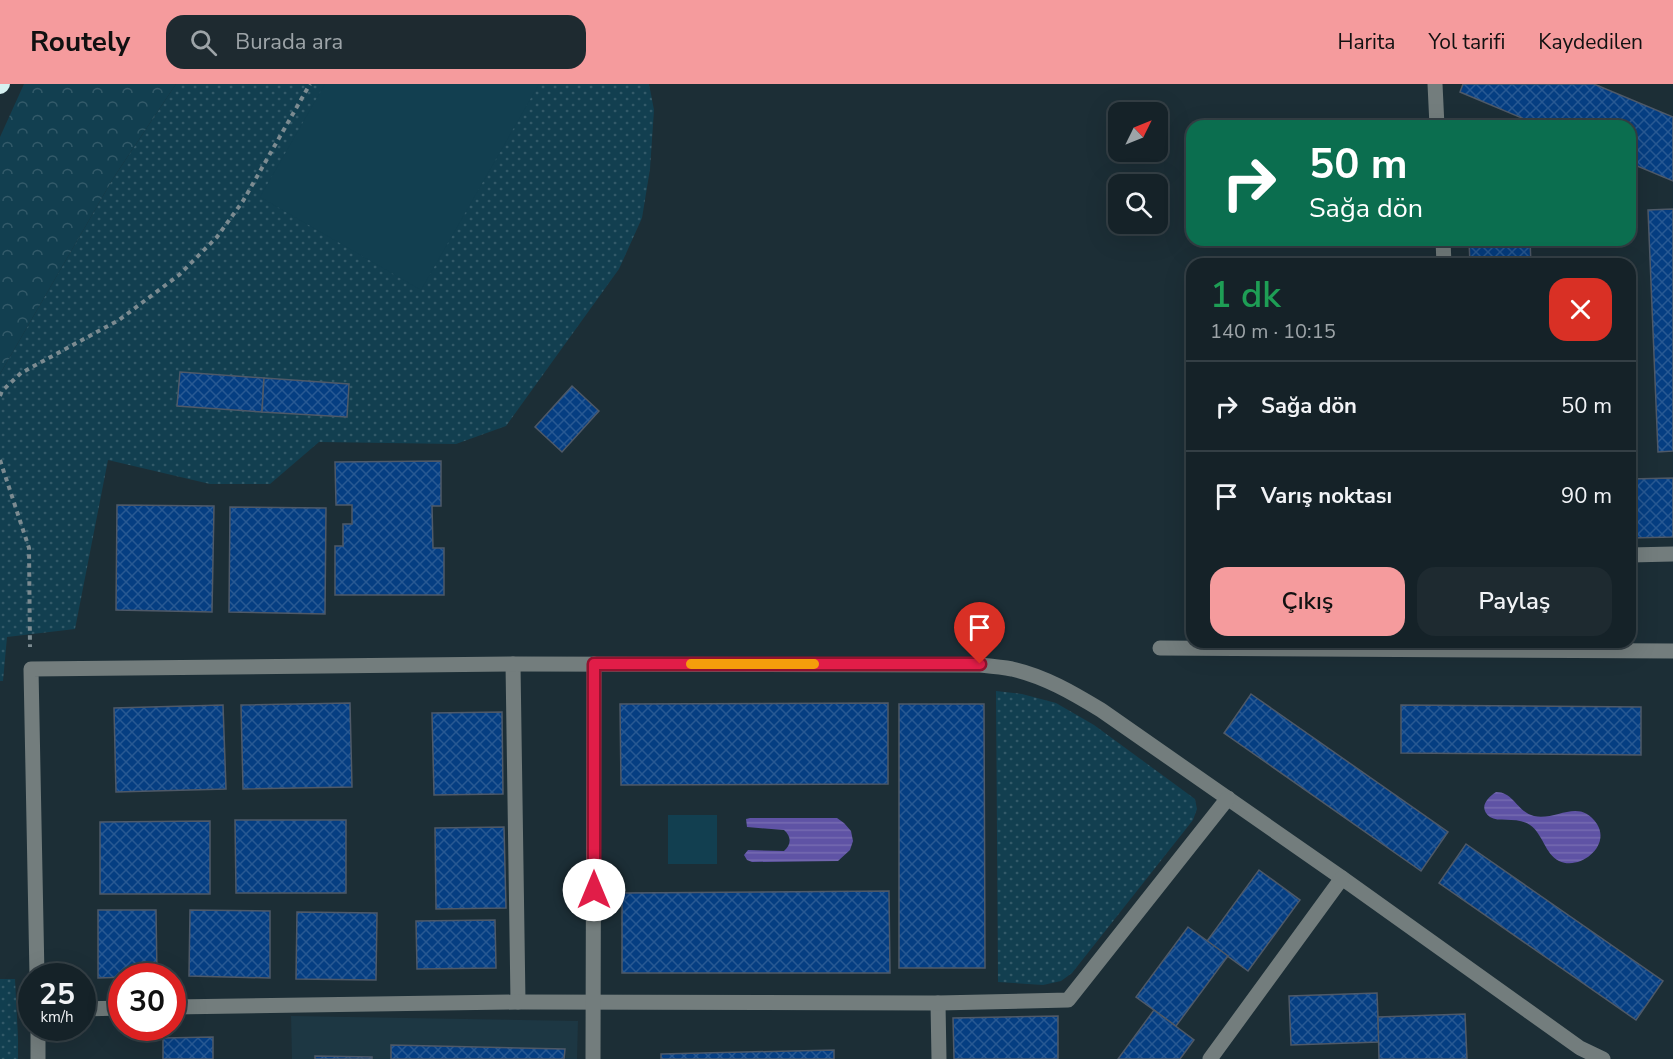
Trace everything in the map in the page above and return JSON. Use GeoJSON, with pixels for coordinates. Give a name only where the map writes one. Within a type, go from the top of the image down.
{"type":"FeatureCollection","features":[{"type":"Feature","properties":{"kind":"street"},"geometry":{"type":"LineString","coordinates":[[1435,84],[1437,120]]}},
{"type":"Feature","properties":{"kind":"street"},"geometry":{"type":"LineString","coordinates":[[1636,555],[1673,554]]}},
{"type":"Feature","properties":{"kind":"street"},"geometry":{"type":"LineString","coordinates":[[1160,648],[1673,651]]}},
{"type":"Feature","properties":{"kind":"street"},"geometry":{"type":"LineString","coordinates":[[513,664],[518,1002]]}},
{"type":"Feature","properties":{"kind":"street"},"geometry":{"type":"LineString","coordinates":[[37,963],[31,669],[513,664],[980,664],[1034,675],[1101,710],[1342,878],[1580,1054],[1603,1059]]}},
{"type":"Feature","properties":{"kind":"street"},"geometry":{"type":"LineString","coordinates":[[593,1059],[594,664]]}},
{"type":"Feature","properties":{"kind":"street"},"geometry":{"type":"LineString","coordinates":[[186,1007],[518,1002],[938,1003],[1068,1000],[1227,798]]}},
{"type":"Feature","properties":{"kind":"street"},"geometry":{"type":"LineString","coordinates":[[1210,1059],[1342,878]]}},
{"type":"Feature","properties":{"kind":"street"},"geometry":{"type":"LineString","coordinates":[[938,1003],[939,1059]]}},
{"type":"Feature","properties":{"kind":"street"},"geometry":{"type":"LineString","coordinates":[[38,1041],[38,1059]]}},
{"type":"Feature","properties":{"kind":"path"},"geometry":{"type":"LineString","coordinates":[[0,396],[2,391],[21,373],[119,320],[179,275],[217,237],[243,201],[310,84]]}},
{"type":"Feature","properties":{"kind":"path"},"geometry":{"type":"LineString","coordinates":[[0,460],[29,548],[31,669]]}},
{"type":"Feature","properties":{"kind":"shaded area"},"geometry":{"type":"Polygon","coordinates":[[[1496,792],[1507,795],[1528,814],[1534,816],[1583,812],[1597,824],[1600,840],[1597,848],[1576,863],[1559,861],[1550,854],[1538,833],[1530,825],[1520,821],[1494,819],[1486,814],[1485,803],[1496,792]]]}},
{"type":"Feature","properties":{"kind":"shaded area"},"geometry":{"type":"Polygon","coordinates":[[[837,818],[851,831],[853,841],[850,850],[838,861],[752,862],[744,855],[748,850],[784,851],[790,841],[784,830],[747,827],[746,819],[837,818]]]}},
{"type":"Feature","properties":{"kind":"shaded area"},"geometry":{"type":"Polygon","coordinates":[[[291,1016],[578,1021],[577,1059],[292,1059],[291,1016]]]}},
{"type":"Feature","properties":{"kind":"green space"},"geometry":{"type":"Polygon","coordinates":[[[24,84],[176,84],[114,177],[0,374],[0,137],[24,84]]]}},
{"type":"Feature","properties":{"kind":"green space"},"geometry":{"type":"Polygon","coordinates":[[[176,84],[649,84],[654,110],[650,169],[642,218],[619,269],[506,426],[456,444],[319,442],[270,484],[210,484],[108,460],[75,629],[7,637],[3,681],[0,681],[0,374],[114,177],[176,84]]]}},
{"type":"Feature","properties":{"kind":"green space"},"geometry":{"type":"Polygon","coordinates":[[[325,84],[539,84],[421,290],[260,197],[325,84]]]}},
{"type":"Feature","properties":{"kind":"green space"},"geometry":{"type":"Polygon","coordinates":[[[996,691],[1022,694],[1056,703],[1094,725],[1195,799],[1197,809],[1193,820],[1072,973],[1061,981],[1043,985],[998,982],[996,691]]]}},
{"type":"Feature","properties":{"kind":"green space"},"geometry":{"type":"Polygon","coordinates":[[[668,815],[717,815],[717,864],[668,864],[668,815]]]}},
{"type":"Feature","properties":{"kind":"green space"},"geometry":{"type":"Polygon","coordinates":[[[0,979],[15,979],[18,1059],[0,1059],[0,979]]]}},
{"type":"Feature","properties":{"kind":"building"},"geometry":{"type":"Polygon","coordinates":[[[1463,84],[1594,84],[1673,117],[1673,181],[1636,166],[1636,120],[1527,120],[1460,92],[1463,84]]]}},
{"type":"Feature","properties":{"kind":"building"},"geometry":{"type":"Polygon","coordinates":[[[1673,209],[1673,451],[1658,452],[1648,210],[1673,209]]]}},
{"type":"Feature","properties":{"kind":"building"},"geometry":{"type":"Polygon","coordinates":[[[1469,246],[1530,246],[1531,258],[1470,258],[1469,246]]]}},
{"type":"Feature","properties":{"kind":"building"},"geometry":{"type":"Polygon","coordinates":[[[180,372],[264,378],[262,412],[177,406],[180,372]]]}},
{"type":"Feature","properties":{"kind":"building"},"geometry":{"type":"Polygon","coordinates":[[[264,378],[349,384],[347,417],[262,412],[264,378]]]}},
{"type":"Feature","properties":{"kind":"building"},"geometry":{"type":"Polygon","coordinates":[[[572,386],[599,411],[562,452],[535,427],[572,386]]]}},
{"type":"Feature","properties":{"kind":"building"},"geometry":{"type":"Polygon","coordinates":[[[441,461],[441,506],[432,506],[433,548],[444,548],[444,595],[335,595],[335,546],[343,546],[343,524],[352,524],[352,505],[336,505],[335,462],[441,461]]]}},
{"type":"Feature","properties":{"kind":"building"},"geometry":{"type":"Polygon","coordinates":[[[1673,478],[1673,537],[1636,538],[1636,479],[1673,478]]]}},
{"type":"Feature","properties":{"kind":"building"},"geometry":{"type":"Polygon","coordinates":[[[117,505],[214,506],[212,612],[116,610],[117,505]]]}},
{"type":"Feature","properties":{"kind":"building"},"geometry":{"type":"Polygon","coordinates":[[[230,507],[326,508],[325,614],[229,612],[230,507]]]}},
{"type":"Feature","properties":{"kind":"building"},"geometry":{"type":"Polygon","coordinates":[[[1251,694],[1448,832],[1421,871],[1224,733],[1251,694]]]}},
{"type":"Feature","properties":{"kind":"building"},"geometry":{"type":"Polygon","coordinates":[[[350,703],[352,787],[243,789],[241,705],[350,703]]]}},
{"type":"Feature","properties":{"kind":"building"},"geometry":{"type":"Polygon","coordinates":[[[888,703],[888,784],[621,785],[620,704],[888,703]]]}},
{"type":"Feature","properties":{"kind":"building"},"geometry":{"type":"Polygon","coordinates":[[[899,704],[984,704],[985,968],[899,968],[899,704]]]}},
{"type":"Feature","properties":{"kind":"building"},"geometry":{"type":"Polygon","coordinates":[[[223,705],[226,789],[116,792],[114,708],[223,705]]]}},
{"type":"Feature","properties":{"kind":"building"},"geometry":{"type":"Polygon","coordinates":[[[1401,705],[1641,707],[1641,755],[1401,753],[1401,705]]]}},
{"type":"Feature","properties":{"kind":"building"},"geometry":{"type":"Polygon","coordinates":[[[502,712],[503,794],[434,795],[432,713],[502,712]]]}},
{"type":"Feature","properties":{"kind":"building"},"geometry":{"type":"Polygon","coordinates":[[[235,820],[346,820],[346,893],[236,893],[235,820]]]}},
{"type":"Feature","properties":{"kind":"building"},"geometry":{"type":"Polygon","coordinates":[[[210,821],[210,894],[100,894],[100,822],[210,821]]]}},
{"type":"Feature","properties":{"kind":"building"},"geometry":{"type":"Polygon","coordinates":[[[504,827],[506,908],[436,909],[435,828],[504,827]]]}},
{"type":"Feature","properties":{"kind":"building"},"geometry":{"type":"Polygon","coordinates":[[[1466,844],[1663,981],[1636,1020],[1439,883],[1466,844]]]}},
{"type":"Feature","properties":{"kind":"building"},"geometry":{"type":"Polygon","coordinates":[[[1259,870],[1300,900],[1248,971],[1207,941],[1259,870]]]}},
{"type":"Feature","properties":{"kind":"building"},"geometry":{"type":"Polygon","coordinates":[[[889,891],[890,973],[622,973],[622,893],[889,891]]]}},
{"type":"Feature","properties":{"kind":"building"},"geometry":{"type":"Polygon","coordinates":[[[98,910],[156,910],[157,963],[108,963],[108,978],[98,978],[98,910]]]}},
{"type":"Feature","properties":{"kind":"building"},"geometry":{"type":"Polygon","coordinates":[[[190,910],[270,911],[270,978],[189,976],[190,910]]]}},
{"type":"Feature","properties":{"kind":"building"},"geometry":{"type":"Polygon","coordinates":[[[297,912],[377,913],[376,980],[296,979],[297,912]]]}},
{"type":"Feature","properties":{"kind":"building"},"geometry":{"type":"Polygon","coordinates":[[[495,920],[496,968],[417,969],[416,921],[495,920]]]}},
{"type":"Feature","properties":{"kind":"building"},"geometry":{"type":"Polygon","coordinates":[[[1188,927],[1228,956],[1176,1026],[1136,997],[1188,927]]]}},
{"type":"Feature","properties":{"kind":"building"},"geometry":{"type":"Polygon","coordinates":[[[1377,993],[1379,1042],[1291,1045],[1289,996],[1377,993]]]}},
{"type":"Feature","properties":{"kind":"building"},"geometry":{"type":"Polygon","coordinates":[[[1154,1010],[1194,1040],[1180,1059],[1118,1059],[1154,1010]]]}},
{"type":"Feature","properties":{"kind":"building"},"geometry":{"type":"Polygon","coordinates":[[[1465,1014],[1467,1059],[1379,1059],[1378,1017],[1465,1014]]]}},
{"type":"Feature","properties":{"kind":"building"},"geometry":{"type":"Polygon","coordinates":[[[1058,1016],[1058,1059],[954,1059],[953,1018],[1058,1016]]]}},
{"type":"Feature","properties":{"kind":"building"},"geometry":{"type":"Polygon","coordinates":[[[213,1037],[213,1059],[163,1059],[163,1041],[186,1041],[186,1038],[213,1037]]]}},
{"type":"Feature","properties":{"kind":"building"},"geometry":{"type":"Polygon","coordinates":[[[391,1045],[565,1049],[564,1059],[391,1059],[391,1045]]]}},
{"type":"Feature","properties":{"kind":"building"},"geometry":{"type":"Polygon","coordinates":[[[834,1050],[834,1059],[661,1059],[661,1054],[834,1050]]]}},
{"type":"Feature","properties":{"kind":"building"},"geometry":{"type":"Polygon","coordinates":[[[315,1056],[372,1057],[372,1059],[315,1059],[315,1056]]]}},
{"type":"Feature","properties":{"kind":"slow traffic"},"geometry":{"type":"LineString","coordinates":[[691,664],[814,664]]}},
{"type":"Feature","properties":{"kind":"route"},"geometry":{"type":"LineString","coordinates":[[594,890],[594,664],[980,664]]}}]}
